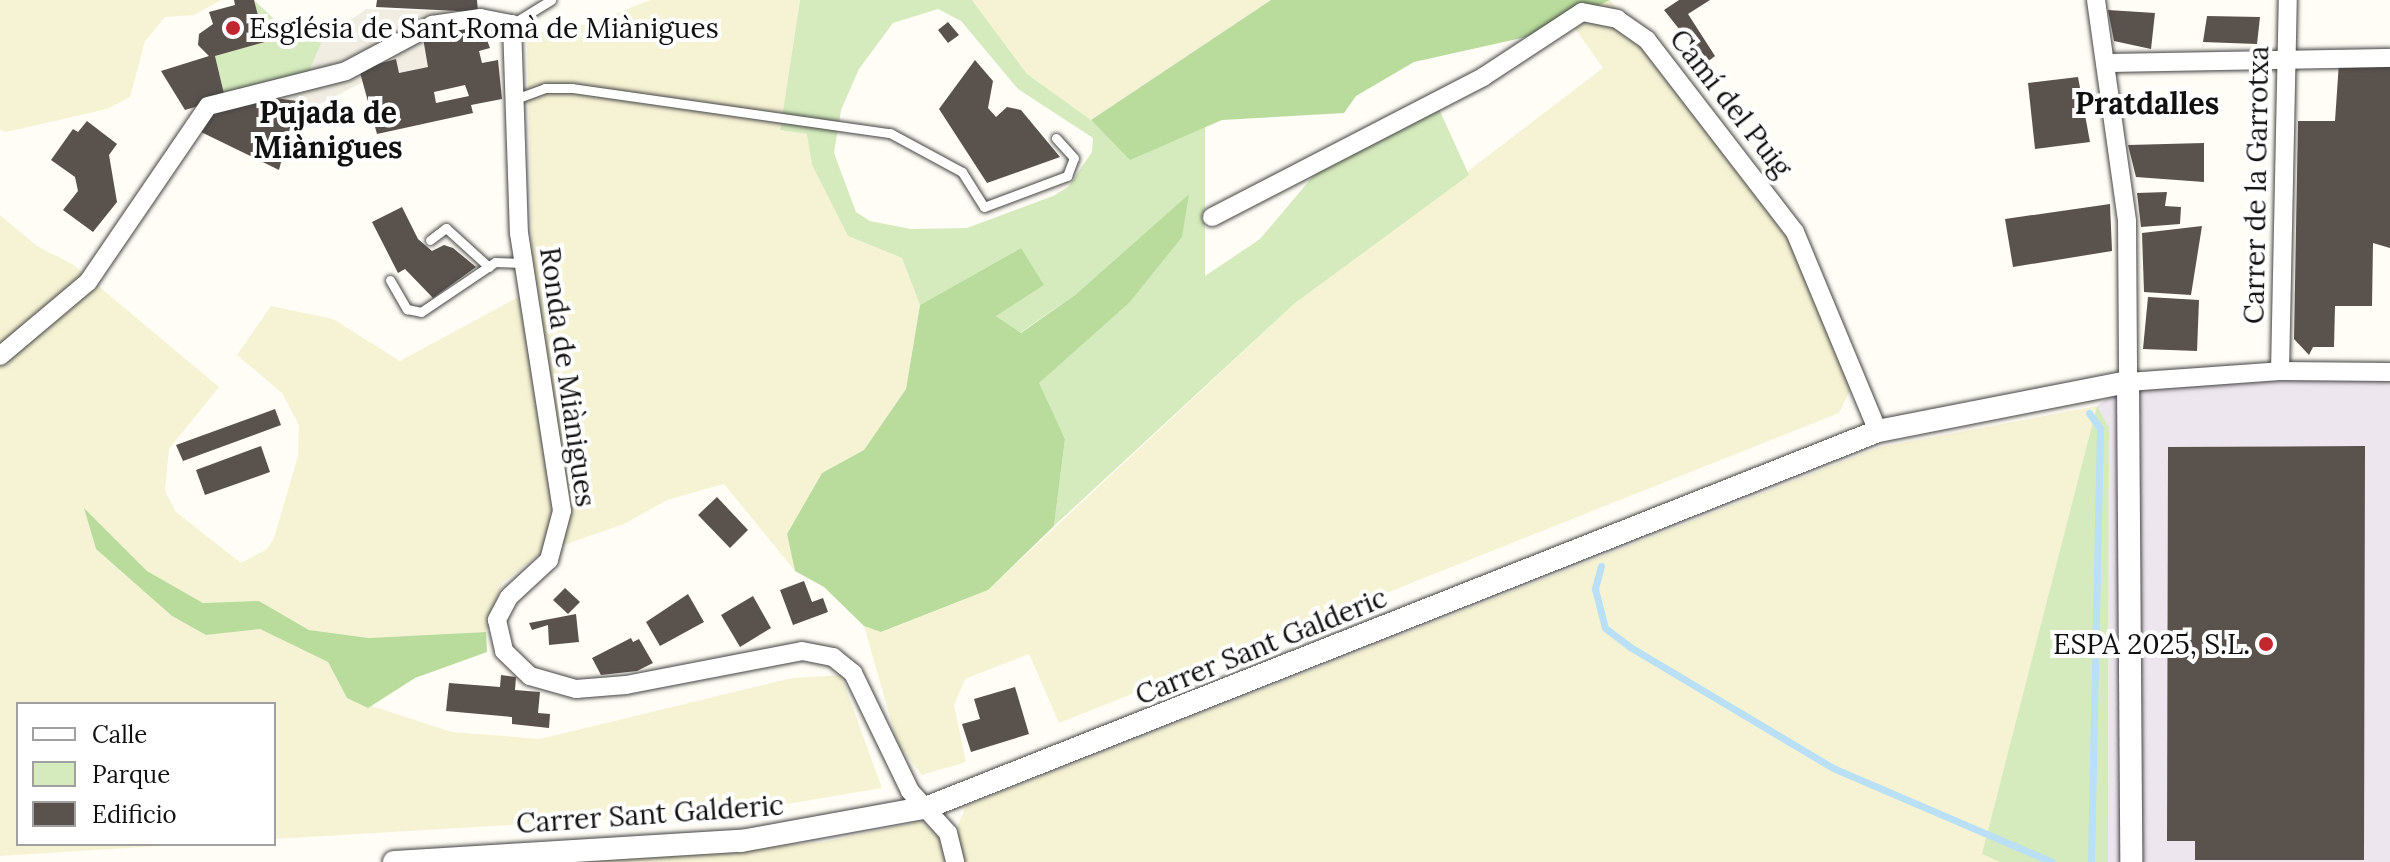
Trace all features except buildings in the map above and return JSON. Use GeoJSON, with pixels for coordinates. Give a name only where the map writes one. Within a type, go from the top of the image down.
{"type":"FeatureCollection","features":[{"type":"Feature","properties":{"kind":"street"},"geometry":{"type":"LineString","coordinates":[[2096,0],[2129,251],[2131,862]]}},
{"type":"Feature","properties":{"kind":"street","name":"Carrer de la Garrotxa"},"geometry":{"type":"LineString","coordinates":[[2280,371],[2288,0]]}},
{"type":"Feature","properties":{"kind":"street","name":"Camí del Puig"},"geometry":{"type":"LineString","coordinates":[[1212,217],[1483,77],[1582,12],[1617,19],[1647,40],[1795,232],[1878,431]]}},
{"type":"Feature","properties":{"kind":"street"},"geometry":{"type":"LineString","coordinates":[[0,356],[88,282],[208,106],[346,71],[432,25],[480,18],[512,24]]}},
{"type":"Feature","properties":{"kind":"street","name":"Ronda de Miànigues"},"geometry":{"type":"LineString","coordinates":[[512,24],[523,263],[562,511],[549,560],[509,597],[497,620],[509,659],[530,676],[597,689],[819,652],[853,673],[910,791],[928,807]]}},
{"type":"Feature","properties":{"kind":"street"},"geometry":{"type":"LineString","coordinates":[[2105,63],[2287,57],[2390,58]]}},
{"type":"Feature","properties":{"kind":"street"},"geometry":{"type":"LineString","coordinates":[[2128,382],[2280,371],[2390,372]]}},
{"type":"Feature","properties":{"kind":"street","name":"Carrer Sant Galderic"},"geometry":{"type":"LineString","coordinates":[[394,862],[741,841],[928,807],[1878,431],[2128,382]]}},
{"type":"Feature","properties":{"kind":"street"},"geometry":{"type":"LineString","coordinates":[[928,807],[948,833],[955,862]]}},
{"type":"Feature","properties":{"kind":"lane"},"geometry":{"type":"LineString","coordinates":[[512,24],[551,0]]}},
{"type":"Feature","properties":{"kind":"lane"},"geometry":{"type":"LineString","coordinates":[[518,105],[545,88],[572,88],[890,133],[962,172],[984,207],[1067,176],[1074,158],[1056,138]]}},
{"type":"Feature","properties":{"kind":"lane"},"geometry":{"type":"LineString","coordinates":[[430,240],[446,228],[489,267]]}},
{"type":"Feature","properties":{"kind":"lane"},"geometry":{"type":"LineString","coordinates":[[390,280],[407,309],[421,312],[489,267],[523,263]]}},
{"type":"Feature","properties":{"kind":"shaded area"},"geometry":{"type":"Polygon","coordinates":[[[0,0],[221,0],[194,15],[165,17],[145,41],[130,97],[107,109],[6,132],[0,130],[0,0]]]}},
{"type":"Feature","properties":{"kind":"shaded area"},"geometry":{"type":"Polygon","coordinates":[[[650,0],[800,0],[780,130],[808,134],[812,165],[848,236],[902,258],[920,305],[906,389],[864,450],[822,473],[787,534],[795,571],[724,484],[667,500],[624,524],[541,553],[502,583],[486,632],[369,638],[309,630],[259,601],[203,603],[147,571],[86,510],[96,549],[172,616],[206,635],[260,629],[328,662],[347,698],[452,732],[540,739],[792,678],[841,675],[882,788],[746,811],[276,839],[276,702],[16,702],[16,846],[159,846],[0,856],[0,215],[37,246],[72,264],[219,387],[169,449],[165,491],[176,512],[241,563],[267,549],[274,538],[298,456],[299,425],[282,393],[237,355],[271,306],[333,319],[400,361],[533,289],[527,35],[592,23],[650,0]]]}},
{"type":"Feature","properties":{"kind":"shaded area"},"geometry":{"type":"Polygon","coordinates":[[[972,0],[1271,0],[1091,120],[1027,74],[972,0]]]}},
{"type":"Feature","properties":{"kind":"shaded area"},"geometry":{"type":"Polygon","coordinates":[[[1610,0],[1787,222],[1855,380],[1839,413],[1059,723],[1029,654],[965,679],[954,705],[966,762],[922,775],[898,745],[864,626],[882,632],[988,590],[1295,303],[1603,68],[1569,20],[1610,0]]]}},
{"type":"Feature","properties":{"kind":"shaded area"},"geometry":{"type":"Polygon","coordinates":[[[366,9],[478,12],[428,67],[399,73],[395,59],[359,69],[363,82],[316,106],[275,98],[307,77],[323,39],[366,9]]]}},
{"type":"Feature","properties":{"kind":"shaded area"},"geometry":{"type":"Polygon","coordinates":[[[2265,365],[2390,365],[2390,862],[2108,862],[2109,427],[2097,406],[2143,372],[2265,365]]]}},
{"type":"Feature","properties":{"kind":"shaded area"},"geometry":{"type":"Polygon","coordinates":[[[2097,406],[1983,854],[2000,862],[963,862],[956,830],[966,806],[1880,447],[2097,406]]]}},
{"type":"Feature","properties":{"kind":"shaded area"},"geometry":{"type":"Polygon","coordinates":[[[922,821],[941,840],[946,862],[575,862],[823,842],[922,821]]]}},
{"type":"Feature","properties":{"kind":"green space"},"geometry":{"type":"Polygon","coordinates":[[[254,0],[292,36],[323,39],[307,77],[225,98],[215,56],[265,42],[254,0]]]}},
{"type":"Feature","properties":{"kind":"green space"},"geometry":{"type":"Polygon","coordinates":[[[800,0],[972,0],[1027,74],[1091,120],[1130,159],[1205,127],[1205,276],[1260,239],[1320,168],[1439,109],[1469,175],[1295,303],[1054,526],[1065,439],[1038,383],[1129,303],[1188,195],[1075,295],[1020,333],[996,316],[1021,248],[920,305],[902,258],[848,236],[812,165],[807,134],[780,130],[800,0]],[[938,9],[893,23],[859,69],[841,110],[834,153],[856,212],[870,221],[911,229],[967,228],[1053,196],[1068,187],[1092,152],[1093,138],[1018,89],[961,21],[938,9]]]}},
{"type":"Feature","properties":{"kind":"green space"},"geometry":{"type":"Polygon","coordinates":[[[1271,0],[1610,0],[1539,34],[1414,62],[1356,96],[1344,113],[1222,120],[1130,160],[1091,120],[1271,0]]]}},
{"type":"Feature","properties":{"kind":"green space"},"geometry":{"type":"Polygon","coordinates":[[[1189,194],[1182,237],[1129,303],[1039,383],[1065,439],[1054,526],[988,590],[881,632],[864,626],[824,587],[795,571],[787,534],[822,473],[864,450],[906,389],[920,305],[1021,248],[1044,285],[996,316],[1021,333],[1075,295],[1189,194]]]}},
{"type":"Feature","properties":{"kind":"green space"},"geometry":{"type":"Polygon","coordinates":[[[2097,406],[2109,427],[2108,862],[2000,862],[1982,854],[2097,406]]]}},
{"type":"Feature","properties":{"kind":"green space"},"geometry":{"type":"Polygon","coordinates":[[[84,508],[147,571],[203,603],[259,601],[309,630],[369,638],[486,632],[487,652],[415,678],[368,708],[347,698],[328,662],[260,629],[206,635],[172,616],[96,549],[84,508]]]}},
{"type":"Feature","properties":{"kind":"waterway"},"geometry":{"type":"LineString","coordinates":[[2089,413],[2100,428],[2091,862]]}},
{"type":"Feature","properties":{"kind":"waterway"},"geometry":{"type":"LineString","coordinates":[[1601,566],[1595,589],[1605,628],[1630,647],[1833,768],[2052,862]]}},
{"type":"Feature","properties":{"kind":"place","name":"Església de Sant Romà de Miànigues"},"geometry":{"type":"Point","coordinates":[233,28]}},
{"type":"Feature","properties":{"kind":"place","name":"ESPA 2025, S.L."},"geometry":{"type":"Point","coordinates":[2266,644]}},
{"type":"Feature","properties":{"kind":"district","name":"Pratdalles"},"geometry":{"type":"Point","coordinates":[2147,103]}},
{"type":"Feature","properties":{"kind":"district","name":"Pujada de Miànigues"},"geometry":{"type":"Point","coordinates":[328,129]}}]}
